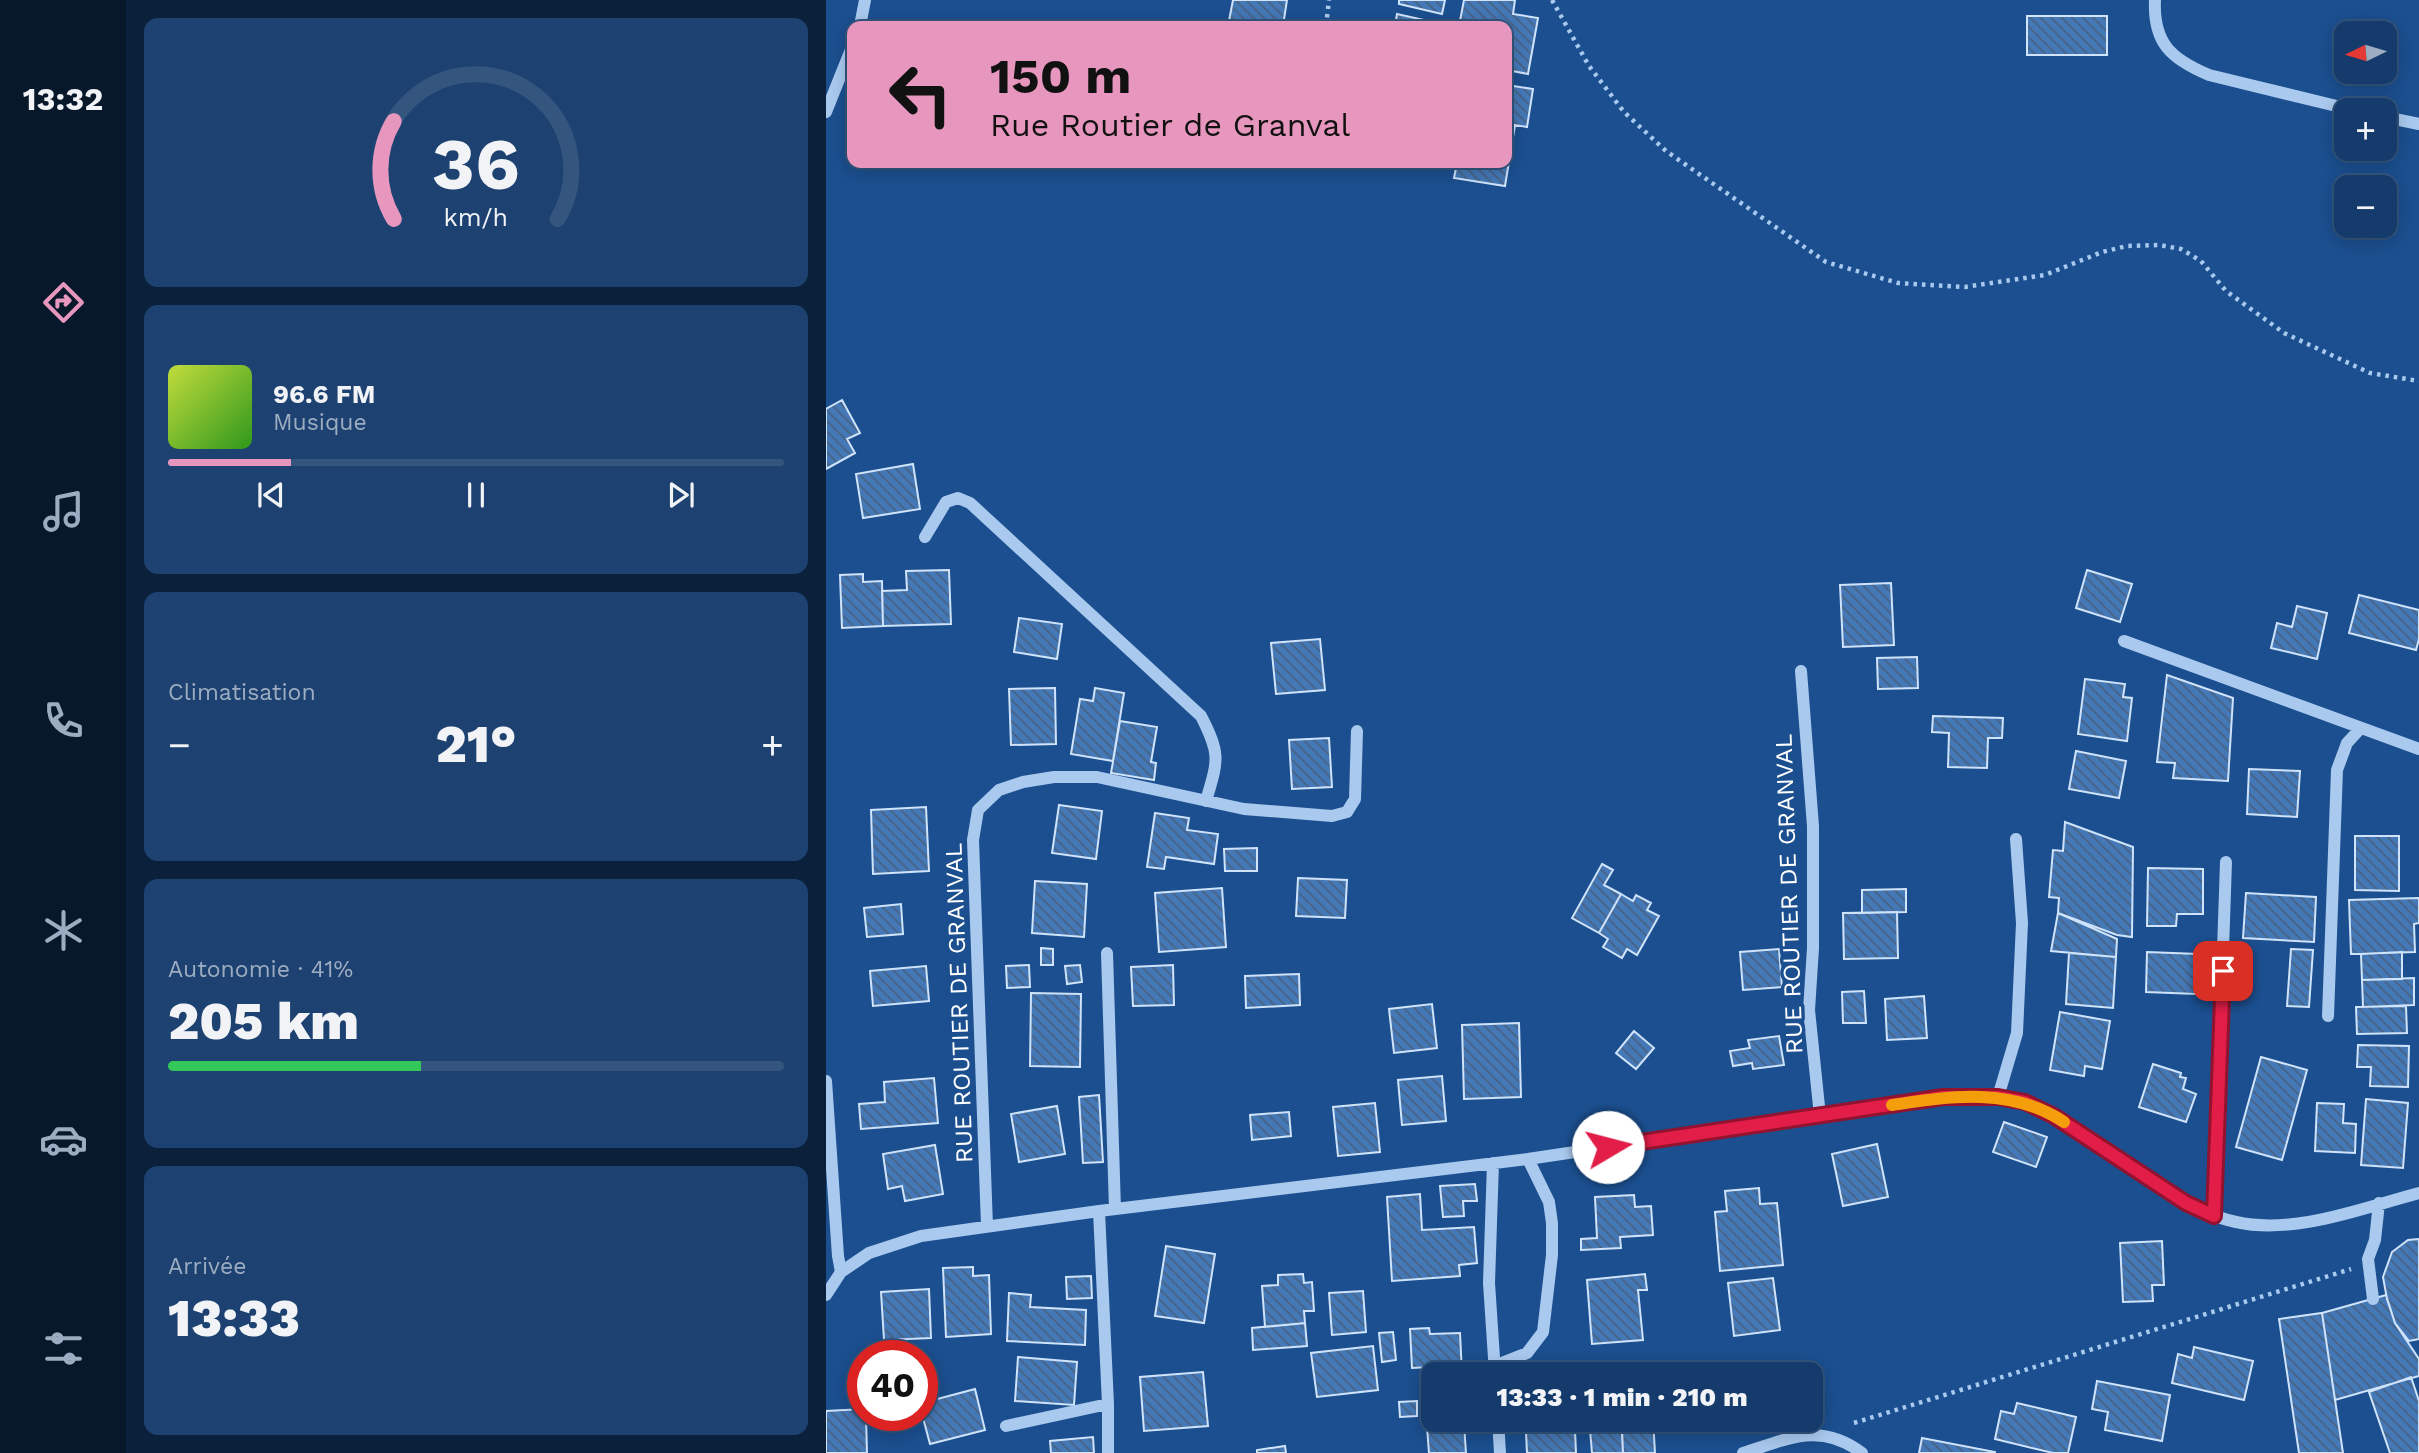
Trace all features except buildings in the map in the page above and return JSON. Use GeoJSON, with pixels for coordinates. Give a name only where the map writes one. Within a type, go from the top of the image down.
{"type":"FeatureCollection","features":[{"type":"Feature","properties":{"kind":"street"},"geometry":{"type":"LineString","coordinates":[[861,21],[865,0]]}},
{"type":"Feature","properties":{"kind":"street"},"geometry":{"type":"LineString","coordinates":[[2155,0],[2154,17],[2158,34],[2169,52],[2191,68],[2209,75],[2334,105]]}},
{"type":"Feature","properties":{"kind":"street"},"geometry":{"type":"LineString","coordinates":[[826,112],[847,60]]}},
{"type":"Feature","properties":{"kind":"street"},"geometry":{"type":"LineString","coordinates":[[2397,119],[2419,124]]}},
{"type":"Feature","properties":{"kind":"street"},"geometry":{"type":"LineString","coordinates":[[925,537],[946,502],[958,498],[970,503],[1201,716],[1215,743],[1216,767],[1206,801]]}},
{"type":"Feature","properties":{"kind":"street"},"geometry":{"type":"LineString","coordinates":[[2124,641],[2419,749]]}},
{"type":"Feature","properties":{"kind":"street","name":"RUE ROUTIER DE GRANVAL"},"geometry":{"type":"LineString","coordinates":[[1801,671],[1813,827],[1813,948],[1809,1010],[1820,1116]]}},
{"type":"Feature","properties":{"kind":"street"},"geometry":{"type":"LineString","coordinates":[[2328,1016],[2337,770],[2347,743],[2360,729]]}},
{"type":"Feature","properties":{"kind":"street","name":"RUE ROUTIER DE GRANVAL"},"geometry":{"type":"LineString","coordinates":[[987,1226],[972,840],[978,810],[999,790],[1023,782],[1054,777],[1097,778],[1244,809],[1332,816],[1347,812],[1355,799],[1357,731]]}},
{"type":"Feature","properties":{"kind":"street"},"geometry":{"type":"LineString","coordinates":[[1998,1097],[2017,1033],[2022,923],[2017,839]]}},
{"type":"Feature","properties":{"kind":"street"},"geometry":{"type":"LineString","coordinates":[[2214,1216],[2226,862]]}},
{"type":"Feature","properties":{"kind":"street"},"geometry":{"type":"LineString","coordinates":[[1107,953],[1115,1209]]}},
{"type":"Feature","properties":{"kind":"street"},"geometry":{"type":"LineString","coordinates":[[826,1081],[841,1272]]}},
{"type":"Feature","properties":{"kind":"street"},"geometry":{"type":"LineString","coordinates":[[826,1295],[841,1272],[869,1253],[920,1236],[1099,1211],[1528,1159],[1943,1097],[1998,1097],[2025,1102],[2054,1116],[2186,1203],[2237,1223],[2269,1226],[2297,1224],[2419,1193]]}},
{"type":"Feature","properties":{"kind":"street"},"geometry":{"type":"LineString","coordinates":[[1510,1362],[1527,1353],[1543,1332],[1552,1255],[1549,1202],[1528,1159]]}},
{"type":"Feature","properties":{"kind":"street"},"geometry":{"type":"LineString","coordinates":[[1493,1163],[1489,1283],[1494,1362]]}},
{"type":"Feature","properties":{"kind":"street"},"geometry":{"type":"LineString","coordinates":[[2373,1298],[2368,1259],[2375,1240],[2379,1203]]}},
{"type":"Feature","properties":{"kind":"street"},"geometry":{"type":"LineString","coordinates":[[1099,1211],[1108,1453]]}},
{"type":"Feature","properties":{"kind":"street"},"geometry":{"type":"LineString","coordinates":[[1006,1426],[1108,1404]]}},
{"type":"Feature","properties":{"kind":"street"},"geometry":{"type":"LineString","coordinates":[[1499,1432],[1500,1453]]}},
{"type":"Feature","properties":{"kind":"street"},"geometry":{"type":"LineString","coordinates":[[1743,1453],[1790,1438],[1820,1433],[1847,1442],[1862,1453]]}},
{"type":"Feature","properties":{"kind":"path"},"geometry":{"type":"LineString","coordinates":[[1327,21],[1329,0]]}},
{"type":"Feature","properties":{"kind":"path"},"geometry":{"type":"LineString","coordinates":[[1552,0],[1589,66],[1624,112],[1666,151],[1826,262],[1898,283],[1965,287],[2045,275],[2102,252],[2127,246],[2159,245],[2180,249],[2201,261],[2226,291],[2284,333],[2370,373],[2419,380]]}},
{"type":"Feature","properties":{"kind":"path"},"geometry":{"type":"LineString","coordinates":[[1820,1433],[2352,1268],[2368,1259]]}},
{"type":"Feature","properties":{"kind":"slow traffic"},"geometry":{"type":"LineString","coordinates":[[1892,1105],[1943,1097],[1998,1097],[2025,1102],[2064,1122]]}},
{"type":"Feature","properties":{"kind":"route"},"geometry":{"type":"LineString","coordinates":[[1608,1147],[1943,1097],[1998,1097],[2025,1102],[2054,1116],[2186,1203],[2214,1216],[2223,971]]}}]}
